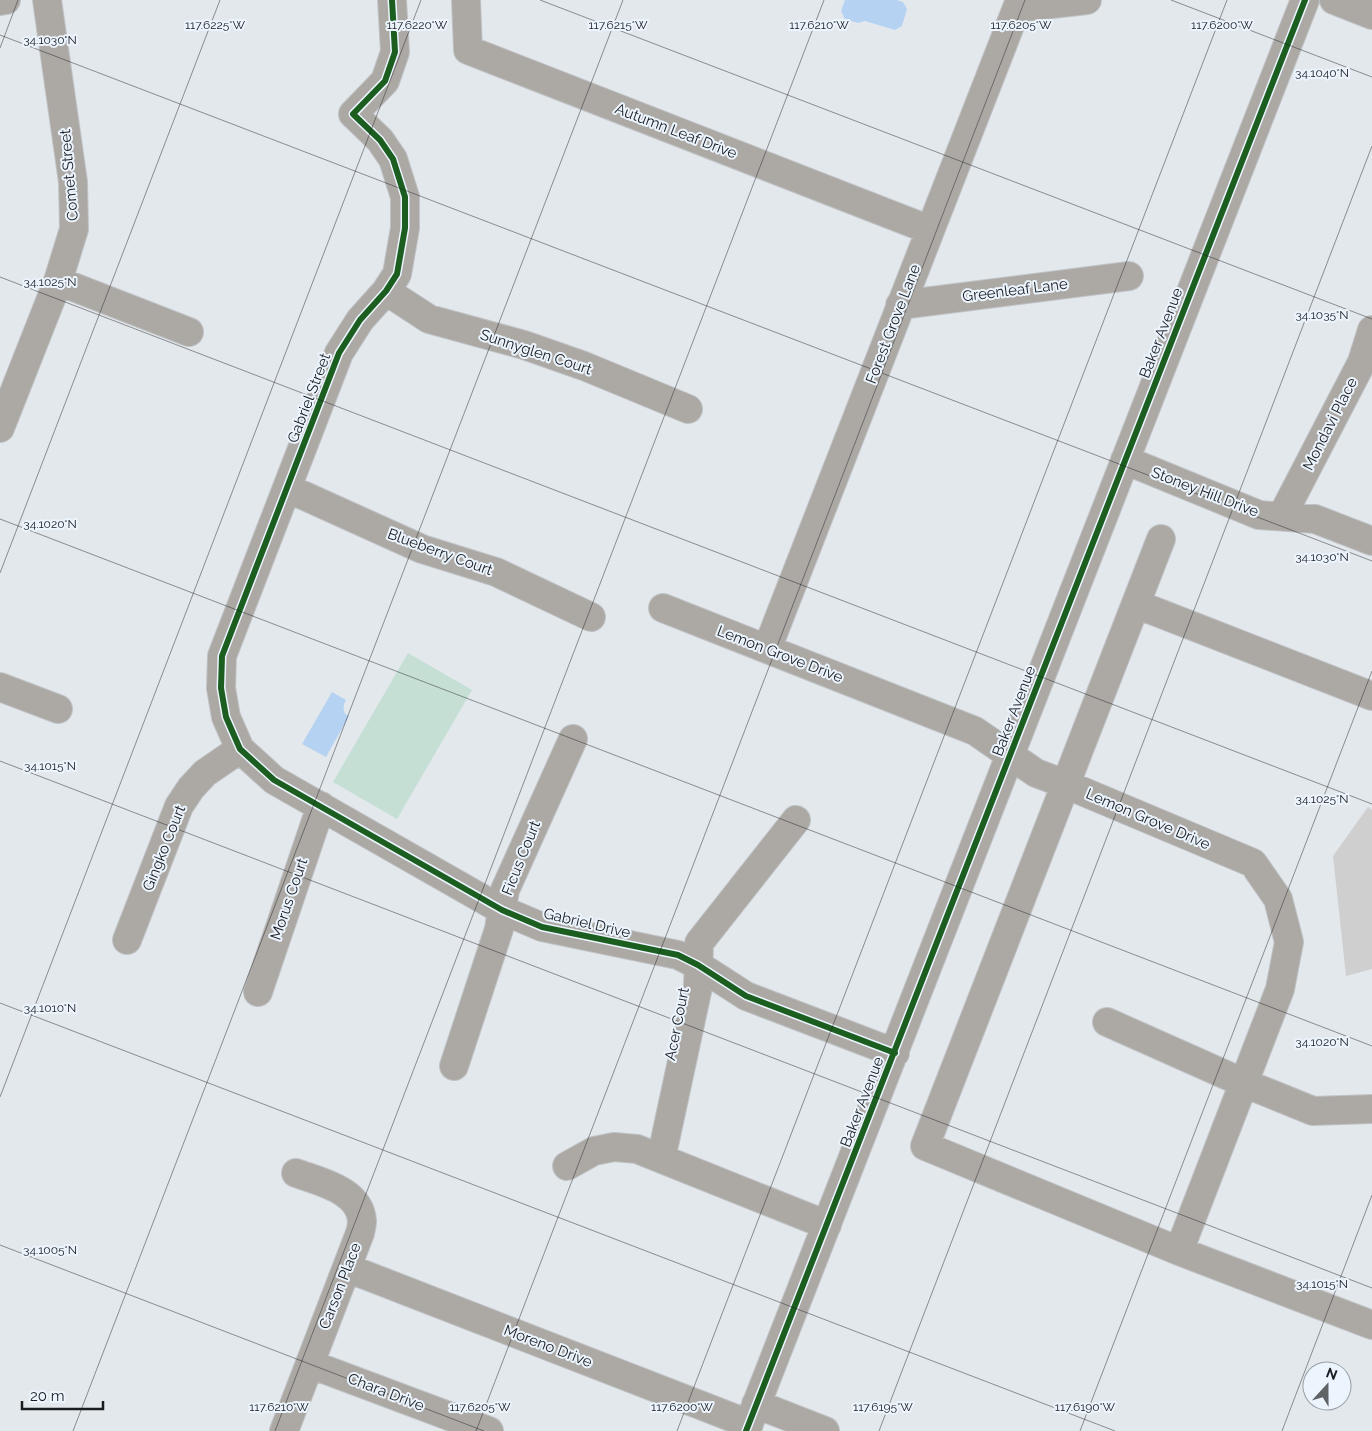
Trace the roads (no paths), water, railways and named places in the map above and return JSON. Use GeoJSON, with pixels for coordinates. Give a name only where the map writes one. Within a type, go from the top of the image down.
{"type":"FeatureCollection","features":[{"type":"Feature","properties":{"kind":"street"},"geometry":{"type":"LineString","coordinates":[[0,1],[6,0]]}},
{"type":"Feature","properties":{"kind":"street","name":"Comet Street"},"geometry":{"type":"LineString","coordinates":[[0,428],[58,281],[74,229],[73,182],[47,0]]}},
{"type":"Feature","properties":{"kind":"street","name":"Gabriel Street"},"geometry":{"type":"LineString","coordinates":[[240,749],[226,717],[221,688],[222,656],[339,353],[360,320],[386,292],[397,274],[405,228],[405,197],[393,159],[380,140],[353,114],[385,81],[395,52],[392,0]]}},
{"type":"Feature","properties":{"kind":"street","name":"Autumn Leaf Drive"},"geometry":{"type":"LineString","coordinates":[[466,0],[468,50],[930,230]]}},
{"type":"Feature","properties":{"kind":"street"},"geometry":{"type":"LineString","coordinates":[[1018,4],[1087,0]]}},
{"type":"Feature","properties":{"kind":"street","name":"Baker Avenue"},"geometry":{"type":"LineString","coordinates":[[751,1420],[1305,0]]}},
{"type":"Feature","properties":{"kind":"street"},"geometry":{"type":"LineString","coordinates":[[1334,0],[1372,15]]}},
{"type":"Feature","properties":{"kind":"street","name":"Forest Grove Lane"},"geometry":{"type":"LineString","coordinates":[[767,649],[1018,4]]}},
{"type":"Feature","properties":{"kind":"street","name":"Greenleaf Lane"},"geometry":{"type":"LineString","coordinates":[[900,305],[1129,276]]}},
{"type":"Feature","properties":{"kind":"street"},"geometry":{"type":"LineString","coordinates":[[58,281],[189,332]]}},
{"type":"Feature","properties":{"kind":"street","name":"Sunnyglen Court"},"geometry":{"type":"LineString","coordinates":[[386,292],[429,319],[524,345],[584,366],[688,409]]}},
{"type":"Feature","properties":{"kind":"street","name":"Mondavi Place"},"geometry":{"type":"LineString","coordinates":[[1282,516],[1362,362],[1372,330]]}},
{"type":"Feature","properties":{"kind":"street","name":"Stoney Hill Drive"},"geometry":{"type":"LineString","coordinates":[[1125,460],[1259,515],[1315,519],[1372,541]]}},
{"type":"Feature","properties":{"kind":"street","name":"Blueberry Court"},"geometry":{"type":"LineString","coordinates":[[287,488],[422,549],[496,572],[591,617]]}},
{"type":"Feature","properties":{"kind":"street"},"geometry":{"type":"LineString","coordinates":[[1161,539],[925,1146],[1180,1251],[1372,1325]]}},
{"type":"Feature","properties":{"kind":"street"},"geometry":{"type":"LineString","coordinates":[[1136,604],[1372,696]]}},
{"type":"Feature","properties":{"kind":"street","name":"Lemon Grove Drive"},"geometry":{"type":"LineString","coordinates":[[663,608],[975,731],[1036,773],[1253,863],[1278,899],[1289,942],[1280,989],[1180,1251]]}},
{"type":"Feature","properties":{"kind":"street"},"geometry":{"type":"LineString","coordinates":[[0,687],[58,709]]}},
{"type":"Feature","properties":{"kind":"street","name":"Ficus Court"},"geometry":{"type":"LineString","coordinates":[[454,1066],[499,928],[505,890],[573,739]]}},
{"type":"Feature","properties":{"kind":"street","name":"Gabriel Drive"},"geometry":{"type":"LineString","coordinates":[[240,749],[274,780],[502,910],[542,927],[678,955],[698,965],[746,996],[894,1053]]}},
{"type":"Feature","properties":{"kind":"street","name":"Gingko Court"},"geometry":{"type":"LineString","coordinates":[[127,940],[179,806],[191,788],[205,773],[240,749]]}},
{"type":"Feature","properties":{"kind":"street","name":"Morus Court"},"geometry":{"type":"LineString","coordinates":[[258,992],[321,806]]}},
{"type":"Feature","properties":{"kind":"street","name":"Acer Court"},"geometry":{"type":"LineString","coordinates":[[664,1145],[698,987],[699,943],[796,820]]}},
{"type":"Feature","properties":{"kind":"street"},"geometry":{"type":"LineString","coordinates":[[1107,1022],[1244,1083],[1313,1110],[1372,1109]]}},
{"type":"Feature","properties":{"kind":"street"},"geometry":{"type":"LineString","coordinates":[[567,1166],[594,1151],[614,1147],[636,1149],[827,1225]]}},
{"type":"Feature","properties":{"kind":"street","name":"Carson Place"},"geometry":{"type":"LineString","coordinates":[[284,1431],[360,1233],[362,1221],[359,1210],[353,1200],[343,1191],[296,1173]]}},
{"type":"Feature","properties":{"kind":"street","name":"Moreno Drive"},"geometry":{"type":"LineString","coordinates":[[347,1268],[751,1420],[825,1431]]}},
{"type":"Feature","properties":{"kind":"street","name":"Chara Drive"},"geometry":{"type":"LineString","coordinates":[[310,1364],[489,1431]]}},
{"type":"Feature","properties":{"kind":"water"},"geometry":{"type":"Polygon","coordinates":[[[845,0],[897,0],[903,2],[907,9],[902,26],[895,30],[865,21],[858,23],[845,19],[841,11],[845,0]]]}},
{"type":"Feature","properties":{"kind":"water"},"geometry":{"type":"Polygon","coordinates":[[[332,692],[346,700],[344,710],[345,714],[349,716],[326,757],[302,744],[332,692]]]}}]}
